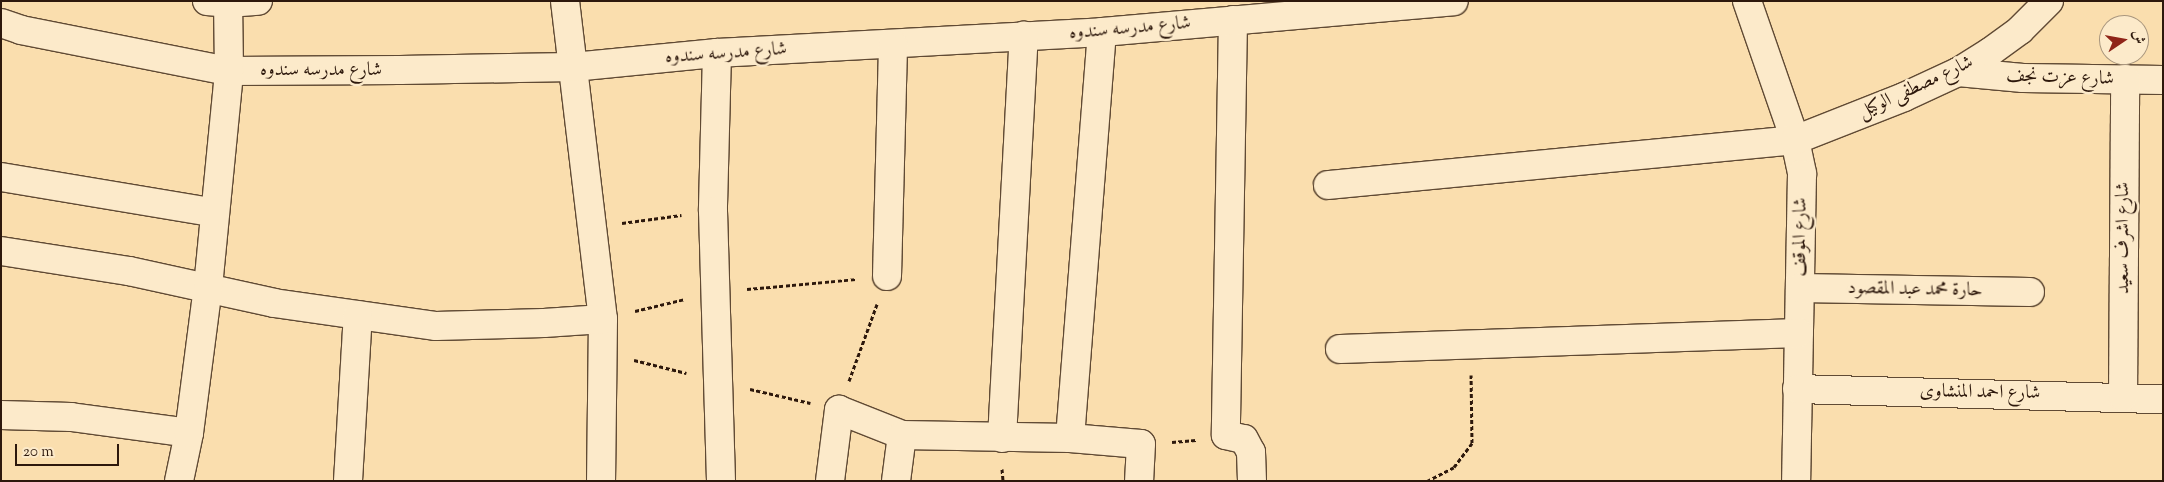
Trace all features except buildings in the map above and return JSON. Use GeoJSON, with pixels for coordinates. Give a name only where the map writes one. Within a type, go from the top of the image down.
{"type":"FeatureCollection","features":[{"type":"Feature","properties":{"kind":"street"},"geometry":{"type":"LineString","coordinates":[[179,481],[189,433],[208,287],[229,71],[221,2],[258,1]]}},
{"type":"Feature","properties":{"kind":"street"},"geometry":{"type":"LineString","coordinates":[[566,1],[603,319],[601,481]]}},
{"type":"Feature","properties":{"kind":"street","name":"شارع مدرسه سندوه"},"geometry":{"type":"LineString","coordinates":[[1,23],[21,30],[229,71],[573,67],[717,53],[1102,32],[1454,1]]}},
{"type":"Feature","properties":{"kind":"street","name":"شارع الموقف"},"geometry":{"type":"LineString","coordinates":[[1747,1],[1795,140],[1802,174],[1796,481]]}},
{"type":"Feature","properties":{"kind":"street","name":"شارع مصطفى الوكيل"},"geometry":{"type":"LineString","coordinates":[[1328,185],[1795,140],[1904,97],[1958,72],[2020,30],[2049,1]]}},
{"type":"Feature","properties":{"kind":"street"},"geometry":{"type":"LineString","coordinates":[[1233,20],[1226,435],[1244,440],[1252,452],[1252,481]]}},
{"type":"Feature","properties":{"kind":"street"},"geometry":{"type":"LineString","coordinates":[[1070,438],[1102,32]]}},
{"type":"Feature","properties":{"kind":"street"},"geometry":{"type":"LineString","coordinates":[[1002,438],[1024,36]]}},
{"type":"Feature","properties":{"kind":"street"},"geometry":{"type":"LineString","coordinates":[[887,276],[893,44]]}},
{"type":"Feature","properties":{"kind":"street"},"geometry":{"type":"LineString","coordinates":[[717,53],[713,211],[716,292],[715,337],[720,382],[722,481]]}},
{"type":"Feature","properties":{"kind":"street","name":"شارع عزت نجف"},"geometry":{"type":"LineString","coordinates":[[1958,72],[2023,78],[2163,80]]}},
{"type":"Feature","properties":{"kind":"street","name":"شارع اشرف سعيد"},"geometry":{"type":"LineString","coordinates":[[2123,397],[2125,79]]}},
{"type":"Feature","properties":{"kind":"street"},"geometry":{"type":"LineString","coordinates":[[1,177],[215,212]]}},
{"type":"Feature","properties":{"kind":"street"},"geometry":{"type":"LineString","coordinates":[[1,251],[129,271],[274,303],[436,326],[544,323],[603,319]]}},
{"type":"Feature","properties":{"kind":"street","name":"حارة محمد عبد المقصود"},"geometry":{"type":"LineString","coordinates":[[1800,288],[2030,292]]}},
{"type":"Feature","properties":{"kind":"street"},"geometry":{"type":"LineString","coordinates":[[348,481],[358,314]]}},
{"type":"Feature","properties":{"kind":"street"},"geometry":{"type":"LineString","coordinates":[[1340,348],[1799,333]]}},
{"type":"Feature","properties":{"kind":"street","name":"شارع احمد المنشاوى"},"geometry":{"type":"LineString","coordinates":[[1797,389],[2163,399]]}},
{"type":"Feature","properties":{"kind":"street"},"geometry":{"type":"LineString","coordinates":[[830,481],[839,410],[902,436],[1070,438],[1142,444],[1139,481]]}},
{"type":"Feature","properties":{"kind":"street"},"geometry":{"type":"LineString","coordinates":[[1,415],[72,417],[189,433]]}},
{"type":"Feature","properties":{"kind":"street"},"geometry":{"type":"LineString","coordinates":[[896,481],[902,436]]}},
{"type":"Feature","properties":{"kind":"path"},"geometry":{"type":"LineString","coordinates":[[592,227],[713,211]]}},
{"type":"Feature","properties":{"kind":"path"},"geometry":{"type":"LineString","coordinates":[[603,319],[716,292],[887,276],[839,410],[603,352]]}},
{"type":"Feature","properties":{"kind":"path"},"geometry":{"type":"LineString","coordinates":[[1426,481],[1454,468],[1472,443],[1471,344]]}},
{"type":"Feature","properties":{"kind":"path"},"geometry":{"type":"LineString","coordinates":[[1142,444],[1226,435]]}}]}
